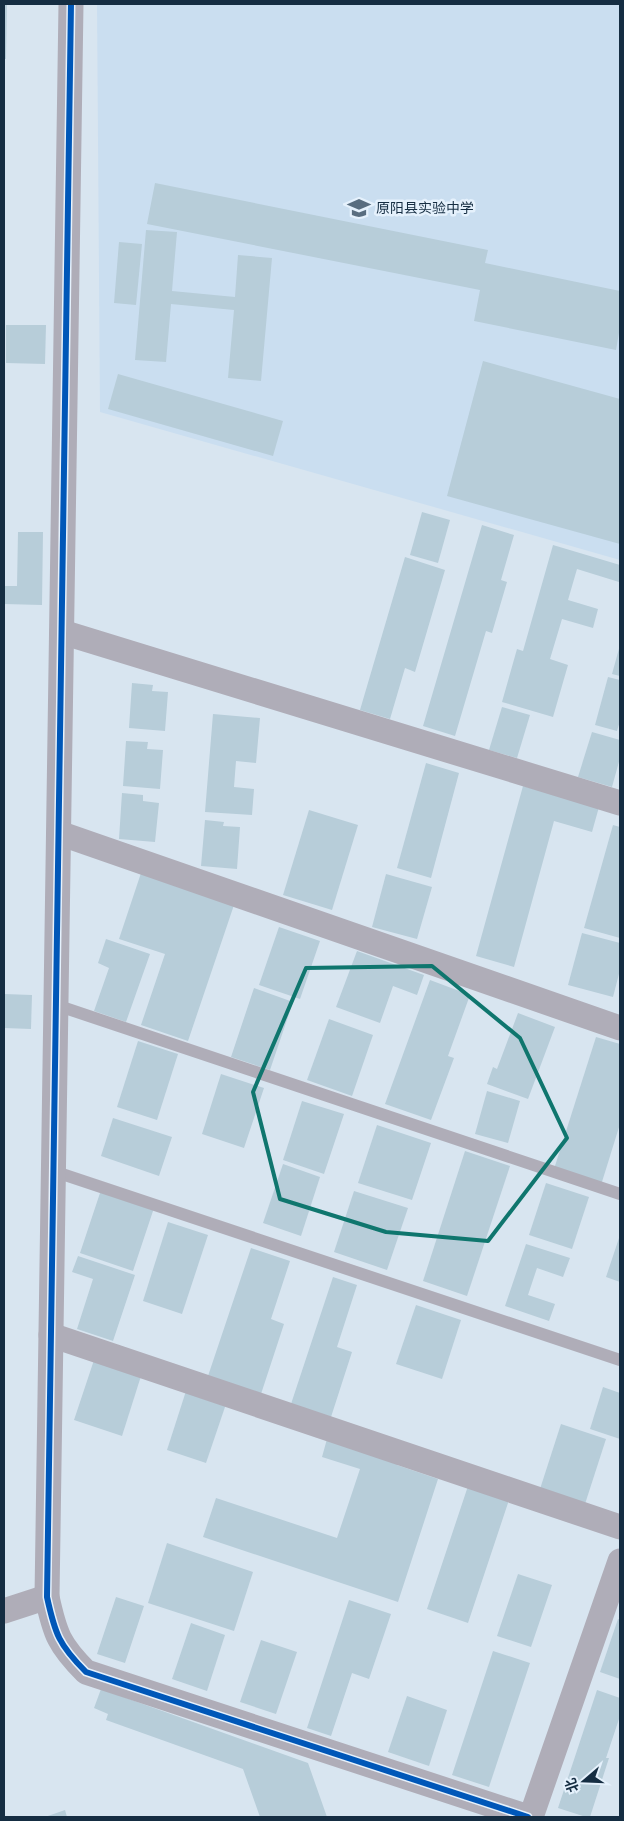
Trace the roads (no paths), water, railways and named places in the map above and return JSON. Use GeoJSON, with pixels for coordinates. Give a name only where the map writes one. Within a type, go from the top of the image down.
{"type":"FeatureCollection","features":[{"type":"Feature","properties":{"kind":"street"},"geometry":{"type":"LineString","coordinates":[[71,4],[47,1597],[54,1631],[66,1653],[86,1672],[529,1817],[620,1560]]}},
{"type":"Feature","properties":{"kind":"street"},"geometry":{"type":"LineString","coordinates":[[62,632],[620,803]]}},
{"type":"Feature","properties":{"kind":"street"},"geometry":{"type":"LineString","coordinates":[[59,833],[620,1028]]}},
{"type":"Feature","properties":{"kind":"street"},"geometry":{"type":"LineString","coordinates":[[51,1335],[620,1527]]}},
{"type":"Feature","properties":{"kind":"street"},"geometry":{"type":"LineString","coordinates":[[4,1611],[47,1597]]}},
{"type":"Feature","properties":{"kind":"lane"},"geometry":{"type":"LineString","coordinates":[[56,1005],[620,1194]]}},
{"type":"Feature","properties":{"kind":"lane"},"geometry":{"type":"LineString","coordinates":[[54,1171],[620,1360]]}},
{"type":"Feature","properties":{"kind":"place","name":"原阳县实验中学"},"geometry":{"type":"Point","coordinates":[359,208]}}]}
